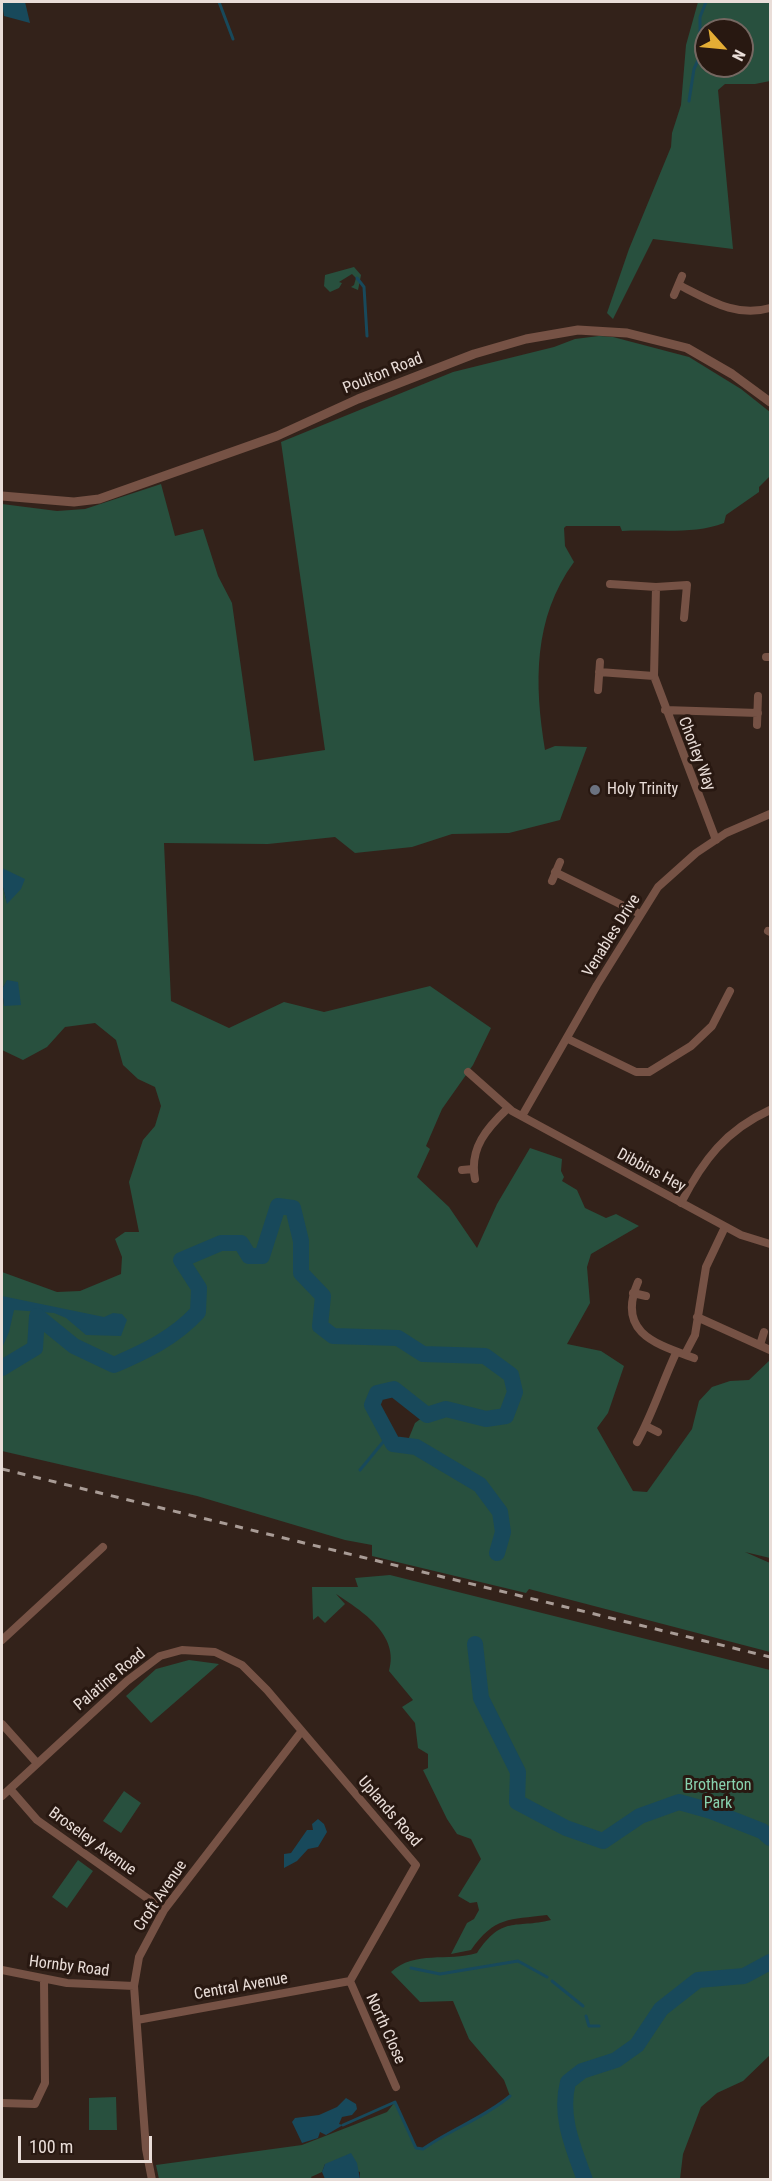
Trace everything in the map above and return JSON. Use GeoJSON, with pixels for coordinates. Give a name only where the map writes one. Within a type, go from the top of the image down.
{"type":"FeatureCollection","features":[{"type":"Feature","properties":{"kind":"street"},"geometry":{"type":"LineString","coordinates":[[674,295],[682,276]]}},
{"type":"Feature","properties":{"kind":"street"},"geometry":{"type":"LineString","coordinates":[[679,285],[718,304],[743,312],[771,308]]}},
{"type":"Feature","properties":{"kind":"street","name":"Poulton Road"},"geometry":{"type":"LineString","coordinates":[[2,496],[74,502],[99,499],[278,436],[358,399],[474,354],[525,339],[578,330],[627,333],[687,348],[732,374],[771,402]]}},
{"type":"Feature","properties":{"kind":"street"},"geometry":{"type":"LineString","coordinates":[[610,584],[656,587],[687,585],[684,618]]}},
{"type":"Feature","properties":{"kind":"street","name":"Chorley Way"},"geometry":{"type":"LineString","coordinates":[[656,587],[654,676],[716,840]]}},
{"type":"Feature","properties":{"kind":"street"},"geometry":{"type":"LineString","coordinates":[[598,690],[600,662]]}},
{"type":"Feature","properties":{"kind":"street"},"geometry":{"type":"LineString","coordinates":[[600,672],[654,676]]}},
{"type":"Feature","properties":{"kind":"street"},"geometry":{"type":"LineString","coordinates":[[757,724],[758,696]]}},
{"type":"Feature","properties":{"kind":"street"},"geometry":{"type":"LineString","coordinates":[[665,710],[758,713]]}},
{"type":"Feature","properties":{"kind":"street","name":"Venables Drive"},"geometry":{"type":"LineString","coordinates":[[522,1116],[658,887],[716,840],[771,814]]}},
{"type":"Feature","properties":{"kind":"street"},"geometry":{"type":"LineString","coordinates":[[552,881],[560,862]]}},
{"type":"Feature","properties":{"kind":"street"},"geometry":{"type":"LineString","coordinates":[[555,872],[640,914]]}},
{"type":"Feature","properties":{"kind":"street"},"geometry":{"type":"LineString","coordinates":[[568,1039],[636,1072],[649,1072],[691,1046],[712,1026],[730,992]]}},
{"type":"Feature","properties":{"kind":"street","name":"Dibbins Hey"},"geometry":{"type":"LineString","coordinates":[[468,1072],[508,1108],[522,1116],[725,1227],[771,1244]]}},
{"type":"Feature","properties":{"kind":"street"},"geometry":{"type":"LineString","coordinates":[[475,1179],[473,1169],[480,1140],[508,1108]]}},
{"type":"Feature","properties":{"kind":"street"},"geometry":{"type":"LineString","coordinates":[[681,1203],[694,1178],[718,1144],[736,1129],[771,1110]]}},
{"type":"Feature","properties":{"kind":"street"},"geometry":{"type":"LineString","coordinates":[[462,1170],[473,1169]]}},
{"type":"Feature","properties":{"kind":"street"},"geometry":{"type":"LineString","coordinates":[[637,1442],[680,1354],[695,1335],[706,1267],[725,1227]]}},
{"type":"Feature","properties":{"kind":"street"},"geometry":{"type":"LineString","coordinates":[[638,1282],[633,1293],[632,1320],[639,1330],[651,1340],[694,1358]]}},
{"type":"Feature","properties":{"kind":"street"},"geometry":{"type":"LineString","coordinates":[[633,1293],[646,1296]]}},
{"type":"Feature","properties":{"kind":"street"},"geometry":{"type":"LineString","coordinates":[[697,1317],[771,1350]]}},
{"type":"Feature","properties":{"kind":"street"},"geometry":{"type":"LineString","coordinates":[[760,1345],[765,1332]]}},
{"type":"Feature","properties":{"kind":"street"},"geometry":{"type":"LineString","coordinates":[[646,1426],[658,1432]]}},
{"type":"Feature","properties":{"kind":"street"},"geometry":{"type":"LineString","coordinates":[[2,1640],[87,1555],[103,1547]]}},
{"type":"Feature","properties":{"kind":"street","name":"Palatine Road"},"geometry":{"type":"LineString","coordinates":[[2,1796],[36,1762],[127,1681],[160,1656],[182,1650],[215,1652],[242,1665],[267,1690],[301,1732]]}},
{"type":"Feature","properties":{"kind":"street"},"geometry":{"type":"LineString","coordinates":[[2,1724],[36,1762]]}},
{"type":"Feature","properties":{"kind":"street","name":"Croft Avenue"},"geometry":{"type":"LineString","coordinates":[[152,2180],[146,2149],[134,1986],[139,1957],[164,1910],[301,1732]]}},
{"type":"Feature","properties":{"kind":"street","name":"Uplands Road"},"geometry":{"type":"LineString","coordinates":[[301,1732],[416,1865],[350,1981]]}},
{"type":"Feature","properties":{"kind":"street","name":"Broseley Avenue"},"geometry":{"type":"LineString","coordinates":[[10,1789],[37,1820],[164,1910]]}},
{"type":"Feature","properties":{"kind":"street","name":"Hornby Road"},"geometry":{"type":"LineString","coordinates":[[2,1970],[44,1980],[134,1986]]}},
{"type":"Feature","properties":{"kind":"street"},"geometry":{"type":"LineString","coordinates":[[2,2103],[35,2104],[45,2083],[44,1980]]}},
{"type":"Feature","properties":{"kind":"street","name":"Central Avenue"},"geometry":{"type":"LineString","coordinates":[[137,2020],[350,1981]]}},
{"type":"Feature","properties":{"kind":"street","name":"North Close"},"geometry":{"type":"LineString","coordinates":[[350,1981],[396,2086]]}},
{"type":"Feature","properties":{"kind":"green space"},"geometry":{"type":"Polygon","coordinates":[[[698,2],[770,2],[770,81],[755,84],[725,84],[718,90],[733,249],[653,239],[613,319],[607,313],[629,249],[671,147],[672,133],[681,105],[686,45],[698,2]]]}},
{"type":"Feature","properties":{"kind":"green space"},"geometry":{"type":"Polygon","coordinates":[[[354,267],[361,275],[358,290],[351,287],[356,278],[352,274],[339,282],[342,283],[339,288],[330,292],[324,286],[325,275],[354,267]]]}},
{"type":"Feature","properties":{"kind":"green space"},"geometry":{"type":"Polygon","coordinates":[[[613,337],[689,357],[741,389],[770,412],[770,476],[759,487],[759,492],[726,515],[724,523],[712,527],[674,531],[622,531],[620,526],[566,526],[564,528],[565,546],[574,562],[561,583],[544,629],[539,676],[541,725],[545,750],[555,746],[587,747],[560,820],[509,833],[452,834],[412,847],[355,853],[335,837],[268,844],[164,843],[171,1001],[229,1028],[284,1002],[324,1012],[430,986],[491,1028],[473,1065],[442,1109],[426,1146],[430,1149],[417,1177],[449,1207],[477,1248],[497,1204],[530,1148],[562,1159],[561,1171],[564,1177],[562,1181],[577,1190],[585,1208],[606,1218],[616,1214],[639,1226],[591,1254],[587,1267],[590,1303],[567,1344],[601,1351],[624,1366],[608,1413],[597,1428],[633,1491],[647,1492],[692,1429],[699,1401],[712,1387],[730,1381],[749,1380],[770,1360],[770,1558],[745,1552],[770,1563],[770,1652],[529,1589],[526,1593],[372,1556],[372,1545],[345,1540],[197,1496],[2,1451],[2,1272],[57,1292],[80,1291],[121,1274],[122,1257],[115,1239],[125,1232],[139,1232],[129,1182],[143,1140],[155,1126],[161,1106],[155,1087],[138,1079],[123,1065],[116,1040],[95,1023],[65,1027],[47,1047],[23,1060],[2,1050],[2,991],[4,1005],[7,981],[2,989],[2,883],[7,903],[2,868],[2,504],[57,511],[85,509],[161,484],[175,536],[203,529],[218,576],[232,603],[254,761],[325,750],[281,442],[453,372],[554,347],[575,339],[613,337]],[[394,1389],[377,1393],[372,1405],[393,1444],[406,1445],[415,1423],[427,1414],[394,1389]]]}},
{"type":"Feature","properties":{"kind":"green space","name":"Brotherton Park"},"geometry":{"type":"Polygon","coordinates":[[[390,1575],[770,1670],[770,2055],[743,2081],[717,2093],[701,2107],[683,2154],[680,2179],[360,2179],[360,2172],[325,2164],[322,2172],[311,2177],[312,2179],[159,2179],[156,2165],[302,2145],[387,2112],[395,2102],[416,2147],[423,2149],[489,2111],[510,2096],[504,2080],[469,2039],[453,2001],[420,2002],[391,1972],[410,1961],[477,1953],[494,1933],[502,1928],[551,1920],[547,1915],[504,1922],[488,1931],[471,1950],[451,1954],[467,1923],[474,1919],[479,1910],[477,1902],[470,1903],[458,1896],[481,1859],[471,1839],[457,1834],[447,1819],[423,1770],[428,1768],[428,1754],[418,1748],[415,1723],[402,1707],[413,1700],[389,1671],[391,1658],[384,1635],[367,1616],[336,1594],[345,1604],[325,1623],[318,1616],[313,1620],[312,1587],[358,1587],[355,1578],[390,1575]]]}},
{"type":"Feature","properties":{"kind":"green space"},"geometry":{"type":"Polygon","coordinates":[[[189,1660],[219,1664],[151,1723],[126,1696],[156,1669],[189,1660]]]}},
{"type":"Feature","properties":{"kind":"green space"},"geometry":{"type":"Polygon","coordinates":[[[124,1791],[141,1803],[121,1833],[103,1821],[124,1791]]]}},
{"type":"Feature","properties":{"kind":"green space"},"geometry":{"type":"Polygon","coordinates":[[[78,1860],[93,1871],[67,1908],[52,1897],[78,1860]]]}},
{"type":"Feature","properties":{"kind":"green space"},"geometry":{"type":"Polygon","coordinates":[[[116,2097],[117,2130],[89,2130],[89,2098],[116,2097]]]}},
{"type":"Feature","properties":{"kind":"water"},"geometry":{"type":"Polygon","coordinates":[[[2,2],[25,2],[30,23],[4,16],[2,2]]]}},
{"type":"Feature","properties":{"kind":"water"},"geometry":{"type":"Polygon","coordinates":[[[2,868],[25,879],[21,889],[7,904],[2,883],[2,868]]]}},
{"type":"Feature","properties":{"kind":"water"},"geometry":{"type":"Polygon","coordinates":[[[7,980],[18,982],[21,1005],[4,1006],[2,989],[7,980]]]}},
{"type":"Feature","properties":{"kind":"water"},"geometry":{"type":"Polygon","coordinates":[[[2,1296],[104,1317],[113,1313],[122,1314],[127,1320],[121,1336],[86,1335],[66,1318],[54,1313],[14,1310],[9,1332],[2,1348],[2,1296]]]}},
{"type":"Feature","properties":{"kind":"water"},"geometry":{"type":"Polygon","coordinates":[[[318,1819],[324,1824],[327,1832],[318,1847],[308,1849],[297,1861],[284,1868],[284,1854],[291,1853],[307,1830],[313,1830],[312,1824],[318,1819]]]}},
{"type":"Feature","properties":{"kind":"water"},"geometry":{"type":"Polygon","coordinates":[[[346,2098],[356,2104],[357,2109],[352,2115],[342,2117],[339,2124],[343,2125],[326,2135],[320,2132],[318,2138],[302,2143],[292,2122],[295,2118],[319,2115],[337,2107],[346,2098]]]}},
{"type":"Feature","properties":{"kind":"water"},"geometry":{"type":"Polygon","coordinates":[[[351,2153],[357,2163],[360,2179],[325,2179],[322,2172],[325,2164],[351,2153]]]}},
{"type":"Feature","properties":{"kind":"waterway"},"geometry":{"type":"LineString","coordinates":[[219,2],[233,39]]}},
{"type":"Feature","properties":{"kind":"waterway"},"geometry":{"type":"LineString","coordinates":[[689,101],[694,69],[700,56],[700,17],[706,2]]}},
{"type":"Feature","properties":{"kind":"waterway"},"geometry":{"type":"LineString","coordinates":[[357,278],[364,287],[367,336]]}},
{"type":"Feature","properties":{"kind":"waterway"},"geometry":{"type":"LineString","coordinates":[[2,1368],[35,1348],[37,1316],[74,1346],[114,1365],[148,1349],[169,1337],[198,1312],[199,1288],[181,1260],[221,1243],[241,1243],[249,1256],[262,1256],[278,1206],[293,1208],[301,1241],[301,1273],[323,1296],[320,1326],[333,1336],[398,1338],[423,1354],[485,1356],[511,1375],[515,1392],[506,1416],[486,1419],[446,1409],[427,1415],[394,1389],[377,1393],[372,1405],[393,1444],[416,1447],[480,1485],[500,1512],[503,1532],[497,1553]]}},
{"type":"Feature","properties":{"kind":"waterway"},"geometry":{"type":"LineString","coordinates":[[360,1470],[388,1436]]}},
{"type":"Feature","properties":{"kind":"waterway"},"geometry":{"type":"LineString","coordinates":[[475,1644],[481,1698],[518,1772],[517,1802],[566,1828],[603,1841],[640,1816],[679,1802],[711,1811],[762,1831],[770,1838]]}},
{"type":"Feature","properties":{"kind":"waterway"},"geometry":{"type":"LineString","coordinates":[[411,1968],[440,1974],[518,1961],[547,1977]]}},
{"type":"Feature","properties":{"kind":"waterway"},"geometry":{"type":"LineString","coordinates":[[585,2180],[566,2119],[568,2082],[582,2071],[616,2060],[637,2045],[661,2009],[698,1980],[744,1976],[770,1962]]}},
{"type":"Feature","properties":{"kind":"waterway"},"geometry":{"type":"LineString","coordinates":[[552,1981],[583,2006]]}},
{"type":"Feature","properties":{"kind":"waterway"},"geometry":{"type":"LineString","coordinates":[[586,2016],[589,2026],[599,2026]]}},
{"type":"Feature","properties":{"kind":"waterway"},"geometry":{"type":"LineString","coordinates":[[343,2125],[395,2102],[416,2148],[423,2149],[489,2111],[510,2096]]}},
{"type":"Feature","properties":{"kind":"railway"},"geometry":{"type":"LineString","coordinates":[[2,1469],[770,1657]]}},
{"type":"Feature","properties":{"kind":"place","name":"Holy Trinity"},"geometry":{"type":"Point","coordinates":[595,790]}}]}
